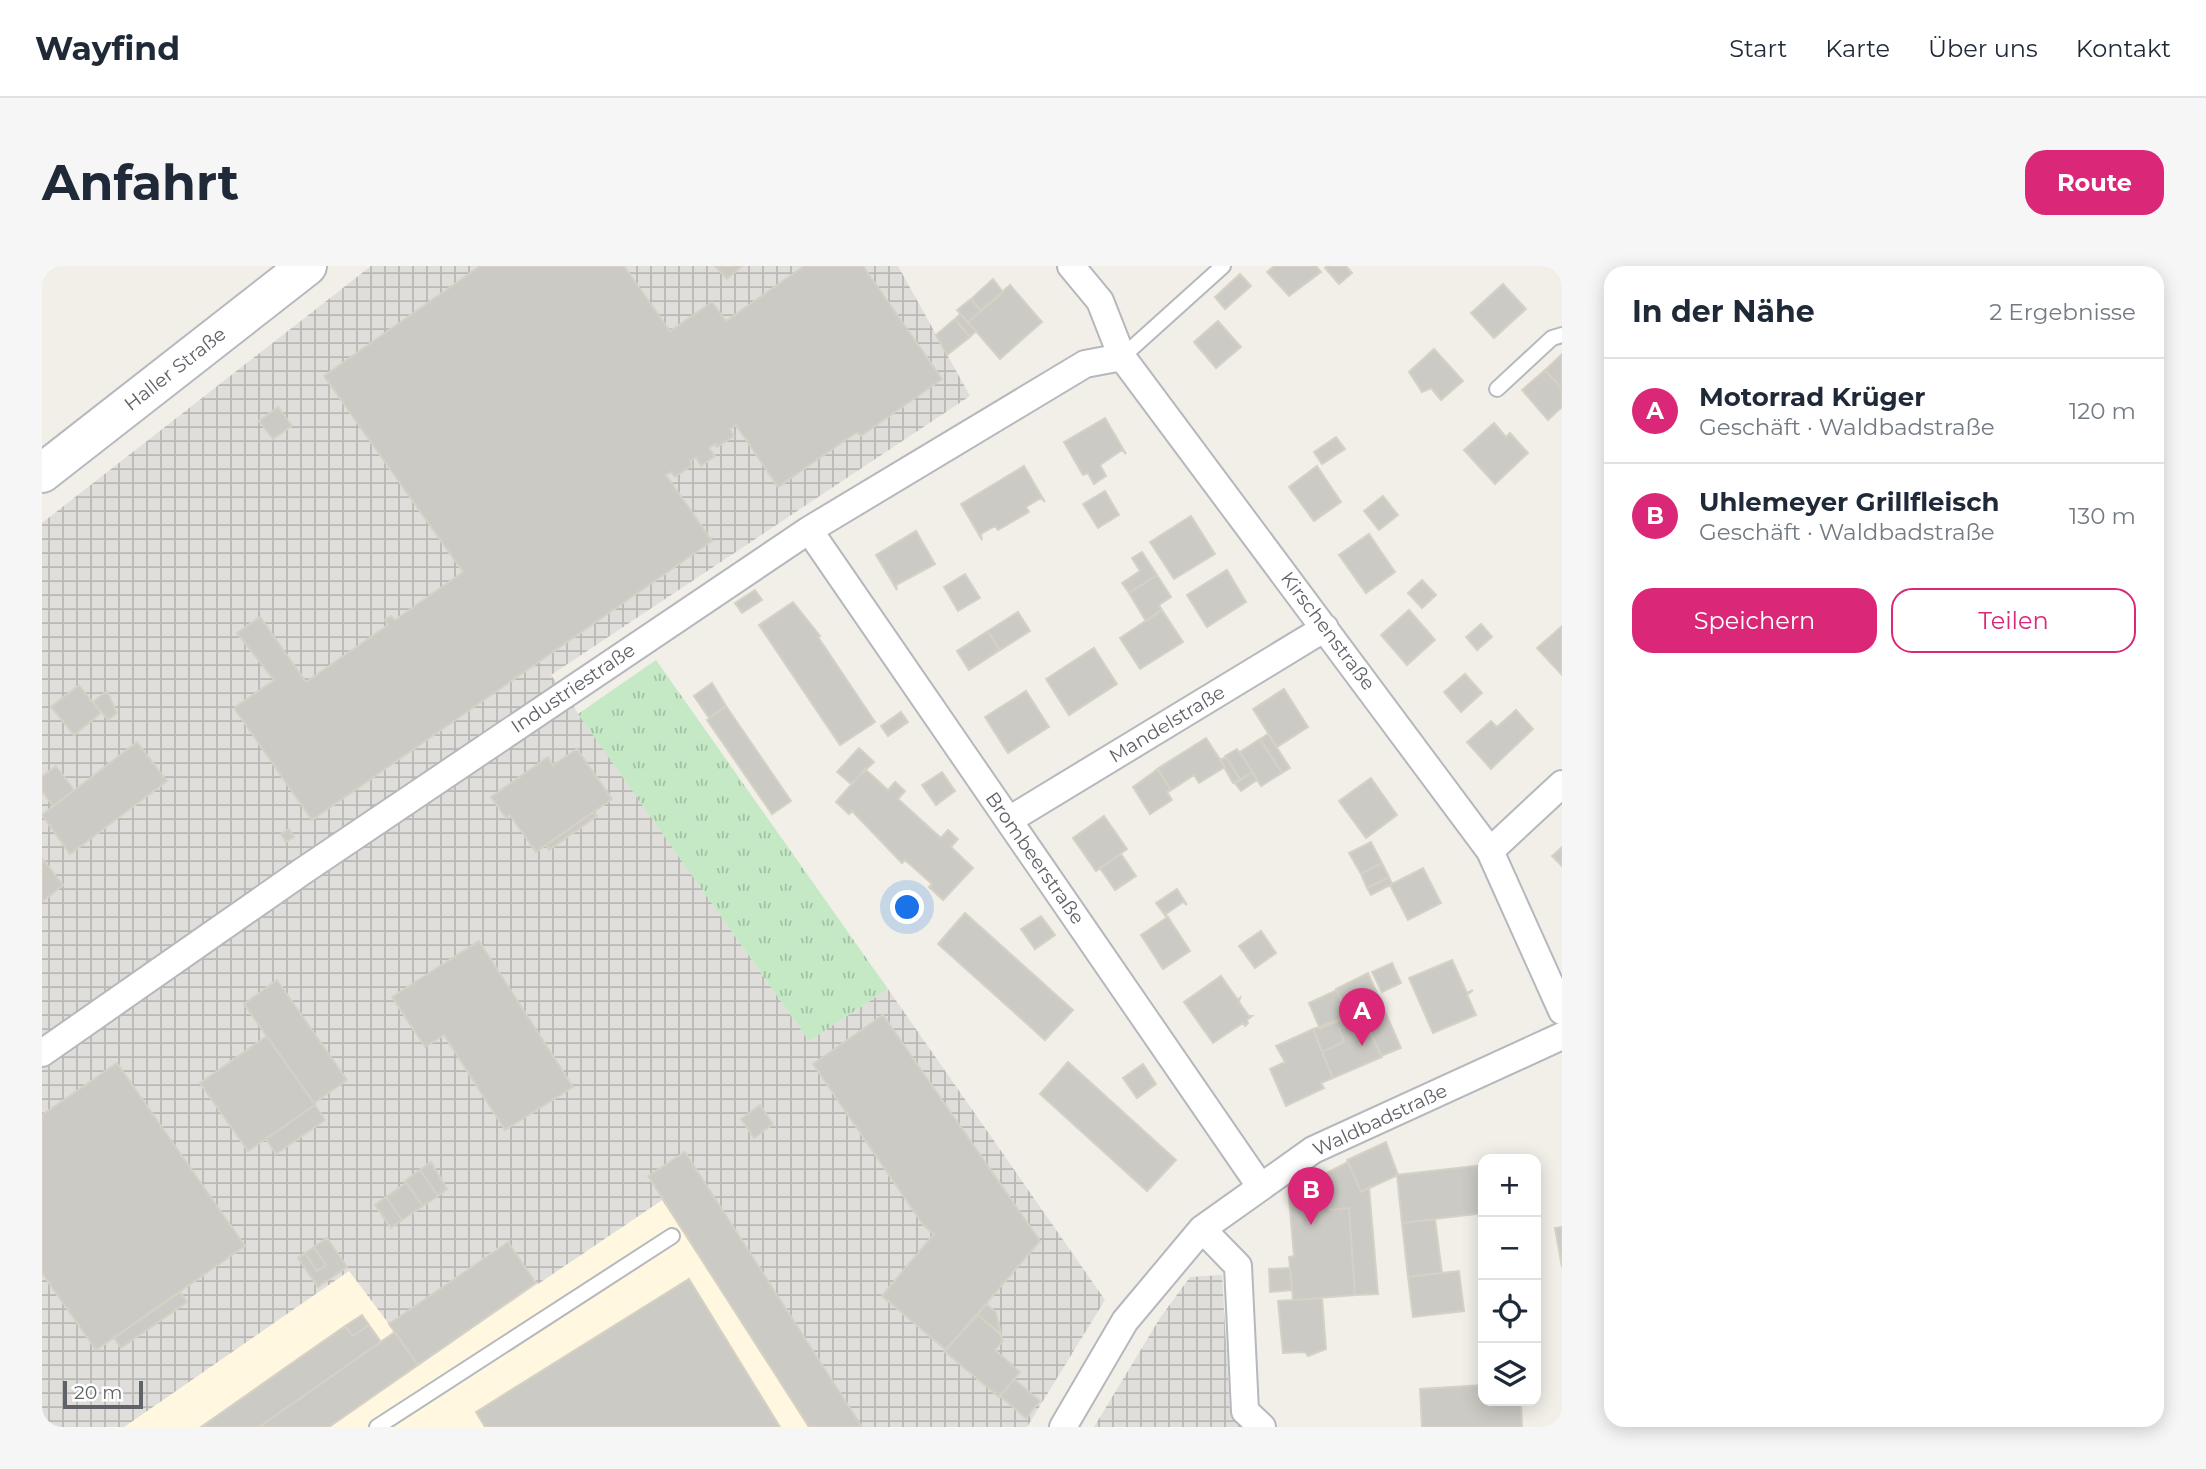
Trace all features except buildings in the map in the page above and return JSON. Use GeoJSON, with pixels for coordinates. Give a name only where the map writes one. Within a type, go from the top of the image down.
{"type":"FeatureCollection","features":[{"type":"Feature","properties":{"kind":"main road","name":"Haller Straße"},"geometry":{"type":"LineString","coordinates":[[42,473],[307,266]]}},
{"type":"Feature","properties":{"kind":"street","name":"Kirschenstraße"},"geometry":{"type":"LineString","coordinates":[[1071,266],[1100,301],[1122,358],[1490,851],[1562,1011]]}},
{"type":"Feature","properties":{"kind":"street","name":"Industriestraße"},"geometry":{"type":"LineString","coordinates":[[42,1053],[303,871],[809,530],[1085,363],[1122,358]]}},
{"type":"Feature","properties":{"kind":"street","name":"Brombeerstraße"},"geometry":{"type":"LineString","coordinates":[[809,530],[1260,1186]]}},
{"type":"Feature","properties":{"kind":"street","name":"Mandelstraße"},"geometry":{"type":"LineString","coordinates":[[1009,820],[1325,628]]}},
{"type":"Feature","properties":{"kind":"street"},"geometry":{"type":"LineString","coordinates":[[1490,851],[1562,785]]}},
{"type":"Feature","properties":{"kind":"street","name":"Waldbadstraße"},"geometry":{"type":"LineString","coordinates":[[1063,1427],[1125,1321],[1202,1229],[1313,1150],[1562,1036]]}},
{"type":"Feature","properties":{"kind":"street"},"geometry":{"type":"LineString","coordinates":[[1202,1229],[1238,1266],[1245,1410],[1262,1427]]}},
{"type":"Feature","properties":{"kind":"lane"},"geometry":{"type":"LineString","coordinates":[[1122,358],[1223,266]]}},
{"type":"Feature","properties":{"kind":"lane"},"geometry":{"type":"LineString","coordinates":[[1497,389],[1552,338],[1562,335]]}},
{"type":"Feature","properties":{"kind":"lane"},"geometry":{"type":"LineString","coordinates":[[377,1427],[672,1236]]}},
{"type":"Feature","properties":{"kind":"shaded area"},"geometry":{"type":"Polygon","coordinates":[[[371,266],[898,266],[970,396],[551,675],[809,1041],[888,989],[1105,1300],[1027,1427],[809,1427],[662,1200],[538,1284],[507,1241],[389,1324],[349,1271],[124,1427],[42,1427],[42,523],[371,266]]]}},
{"type":"Feature","properties":{"kind":"shaded area"},"geometry":{"type":"Polygon","coordinates":[[[663,1200],[809,1427],[124,1427],[350,1270],[418,1365],[663,1200]]]}},
{"type":"Feature","properties":{"kind":"shaded area"},"geometry":{"type":"Polygon","coordinates":[[[1222,1275],[1230,1414],[1243,1427],[1094,1427],[1160,1318],[1190,1277],[1222,1275]]]}},
{"type":"Feature","properties":{"kind":"green space"},"geometry":{"type":"Polygon","coordinates":[[[656,660],[888,989],[809,1041],[578,714],[656,660]]]}},
{"type":"Feature","properties":{"kind":"place","name":"Motorrad Krüger"},"geometry":{"type":"Point","coordinates":[1362,1046]}},
{"type":"Feature","properties":{"kind":"place","name":"Uhlemeyer Grillfleisch"},"geometry":{"type":"Point","coordinates":[1311,1225]}}]}
